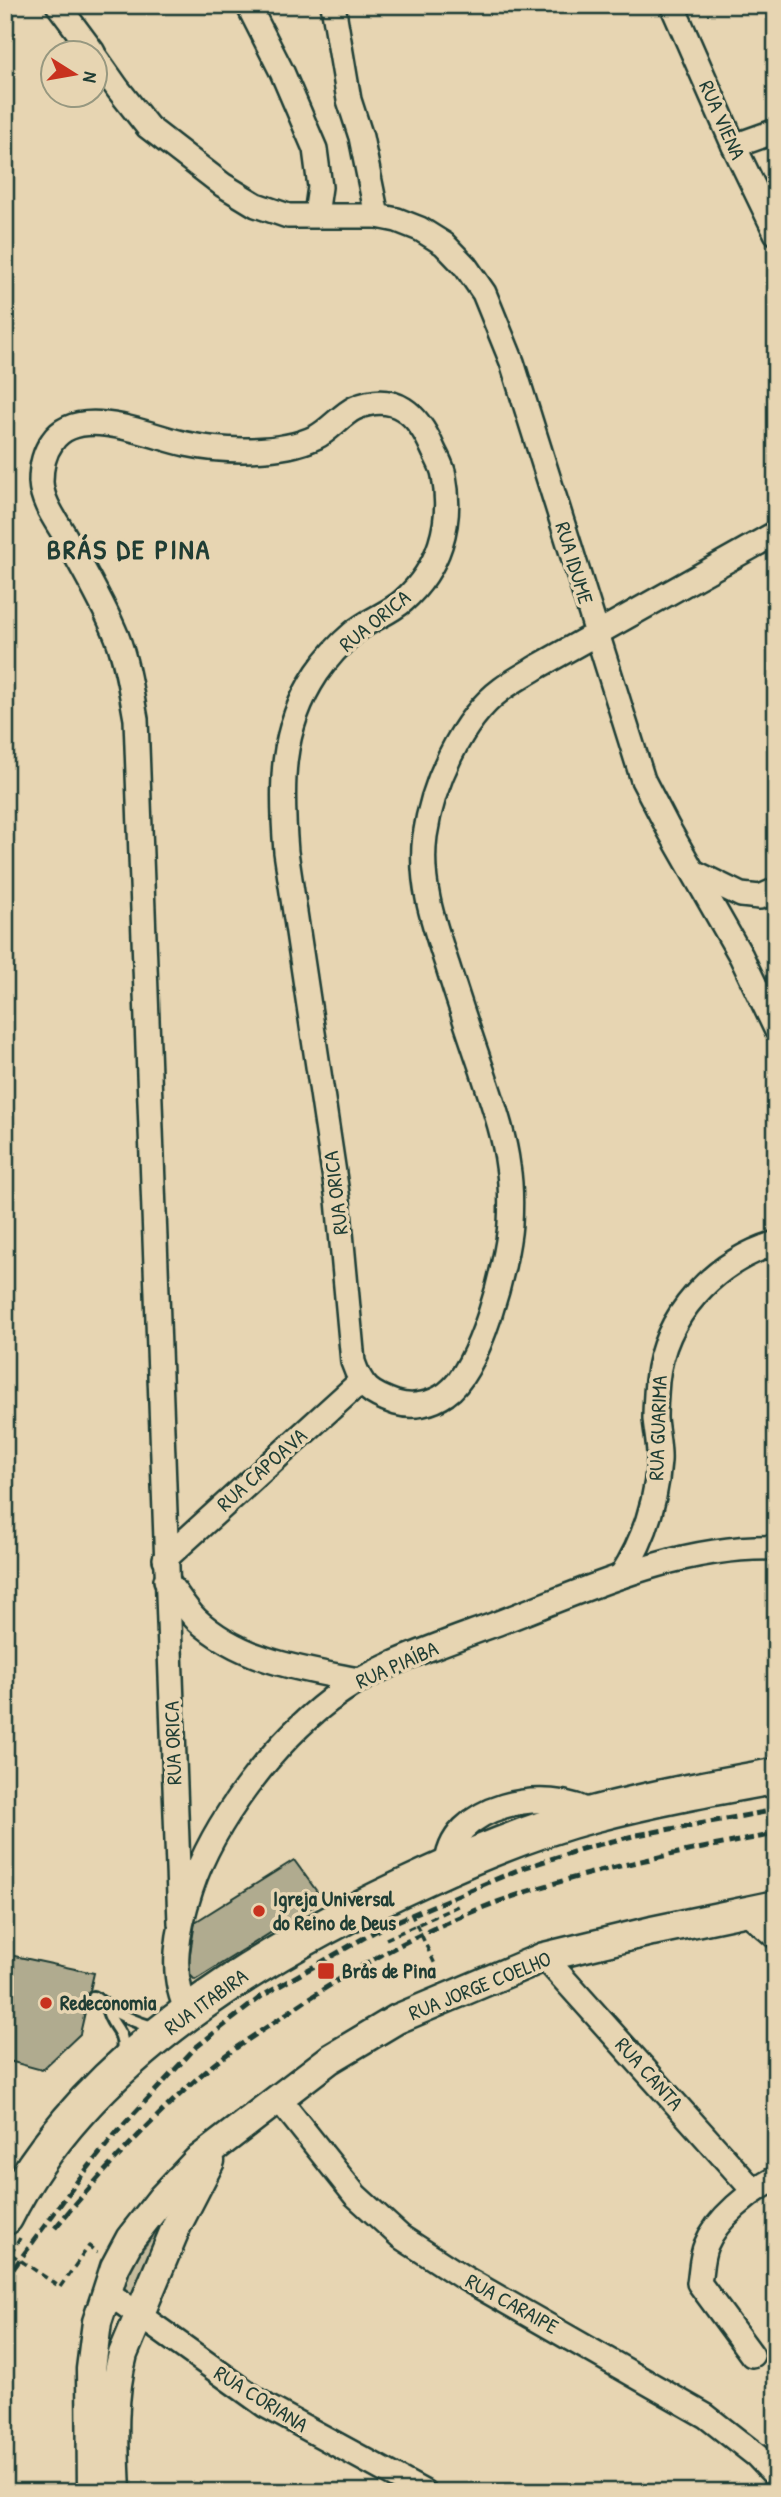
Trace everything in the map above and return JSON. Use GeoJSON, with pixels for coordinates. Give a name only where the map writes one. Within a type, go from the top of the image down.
{"type":"FeatureCollection","features":[{"type":"Feature","properties":{"kind":"main road","name":"RUA ITABIRA"},"geometry":{"type":"LineString","coordinates":[[8,2205],[56,2138],[119,2070],[177,2021],[292,1944],[379,1898],[540,1831],[593,1814],[776,1776]]}},
{"type":"Feature","properties":{"kind":"street"},"geometry":{"type":"LineString","coordinates":[[58,5],[82,38]]}},
{"type":"Feature","properties":{"kind":"street"},"geometry":{"type":"LineString","coordinates":[[248,5],[282,72],[315,149],[320,187],[316,215]]}},
{"type":"Feature","properties":{"kind":"street"},"geometry":{"type":"LineString","coordinates":[[333,5],[349,100],[361,136],[377,216]]}},
{"type":"Feature","properties":{"kind":"street","name":"RUA VIENA"},"geometry":{"type":"LineString","coordinates":[[672,5],[734,146],[776,233]]}},
{"type":"Feature","properties":{"kind":"street","name":"RUA IDUME"},"geometry":{"type":"LineString","coordinates":[[108,74],[148,127],[223,186],[256,205],[288,216],[377,216],[420,229],[444,244],[466,267],[484,293],[512,362],[643,780],[741,956],[776,1029]]}},
{"type":"Feature","properties":{"kind":"street"},"geometry":{"type":"LineString","coordinates":[[734,146],[776,131]]}},
{"type":"Feature","properties":{"kind":"street","name":"RUA ORICA"},"geometry":{"type":"LineString","coordinates":[[180,1923],[136,719],[130,680],[118,640],[106,612],[46,504],[41,484],[43,463],[51,443],[62,430],[79,423],[101,423],[187,444],[220,449],[258,449],[288,445],[316,437],[353,409],[371,404],[393,403],[409,411],[427,434],[444,474],[448,510],[442,543],[426,577],[401,602],[352,633],[317,672],[296,711],[284,756],[282,804],[286,852],[338,1200],[349,1335],[353,1362],[360,1382]]}},
{"type":"Feature","properties":{"kind":"street"},"geometry":{"type":"LineString","coordinates":[[360,1382],[375,1394],[400,1404],[426,1405],[448,1394],[467,1369],[482,1338],[501,1276],[510,1224],[509,1167],[495,1110],[433,920],[424,880],[425,837],[433,797],[447,761],[470,723],[500,690],[776,533]]}},
{"type":"Feature","properties":{"kind":"street"},"geometry":{"type":"LineString","coordinates":[[694,872],[741,895],[760,897],[776,890]]}},
{"type":"Feature","properties":{"kind":"street","name":"RUA GUARIMA"},"geometry":{"type":"LineString","coordinates":[[621,1576],[638,1552],[655,1495],[659,1458],[655,1419],[657,1378],[669,1335],[690,1300],[718,1272],[756,1249],[776,1243]]}},
{"type":"Feature","properties":{"kind":"street","name":"RUA CAPOAVA"},"geometry":{"type":"LineString","coordinates":[[165,1570],[360,1382]]}},
{"type":"Feature","properties":{"kind":"street","name":"RUA PIAÍBA"},"geometry":{"type":"LineString","coordinates":[[177,2021],[180,1923],[200,1862],[246,1787],[290,1737],[328,1700],[358,1680],[460,1637],[621,1576],[692,1555],[744,1547],[776,1548]]}},
{"type":"Feature","properties":{"kind":"street"},"geometry":{"type":"LineString","coordinates":[[165,1570],[195,1618],[225,1640],[265,1661],[358,1680]]}},
{"type":"Feature","properties":{"kind":"street","name":"RUA JORGE COELHO"},"geometry":{"type":"LineString","coordinates":[[92,2492],[91,2369],[97,2322],[115,2267],[130,2239],[163,2197],[197,2161],[330,2059],[397,2019],[544,1957],[776,1905]]}},
{"type":"Feature","properties":{"kind":"street"},"geometry":{"type":"LineString","coordinates":[[746,1911],[776,1937]]}},
{"type":"Feature","properties":{"kind":"street","name":"RUA CANTA"},"geometry":{"type":"LineString","coordinates":[[544,1957],[753,2190]]}},
{"type":"Feature","properties":{"kind":"street","name":"RUA CARAIPE"},"geometry":{"type":"LineString","coordinates":[[278,2098],[355,2196],[401,2237],[461,2276],[706,2416],[757,2456],[776,2476]]}},
{"type":"Feature","properties":{"kind":"street"},"geometry":{"type":"LineString","coordinates":[[116,2492],[117,2377],[138,2316],[177,2225],[219,2144]]}},
{"type":"Feature","properties":{"kind":"street"},"geometry":{"type":"LineString","coordinates":[[752,2355],[699,2283],[706,2245],[724,2219],[753,2190],[776,2178]]}},
{"type":"Feature","properties":{"kind":"street","name":"RUA CORIANA"},"geometry":{"type":"LineString","coordinates":[[107,2292],[266,2406],[424,2492]]}},
{"type":"Feature","properties":{"kind":"lane"},"geometry":{"type":"LineString","coordinates":[[94,1997],[107,2007],[143,2024],[177,2021]]}},
{"type":"Feature","properties":{"kind":"lane"},"geometry":{"type":"LineString","coordinates":[[107,2007],[108,2014],[123,2036],[119,2070]]}},
{"type":"Feature","properties":{"kind":"path"},"geometry":{"type":"LineString","coordinates":[[386,1939],[460,1905]]}},
{"type":"Feature","properties":{"kind":"path"},"geometry":{"type":"LineString","coordinates":[[411,1913],[439,1973]]}},
{"type":"Feature","properties":{"kind":"path"},"geometry":{"type":"LineString","coordinates":[[11,2254],[60,2287],[89,2246]]}},
{"type":"Feature","properties":{"kind":"shaded area"},"geometry":{"type":"Polygon","coordinates":[[[164,2223],[141,2305],[114,2284],[164,2223]]]}},
{"type":"Feature","properties":{"kind":"building","name":"Igreja Universal do Reino de Deus"},"geometry":{"type":"Polygon","coordinates":[[[294,1860],[323,1900],[195,1980],[187,1972],[195,1922],[294,1860]]]}},
{"type":"Feature","properties":{"kind":"building","name":"Redeconomia"},"geometry":{"type":"Polygon","coordinates":[[[5,1954],[94,1973],[80,2034],[42,2070],[5,2060],[5,1954]]]}},
{"type":"Feature","properties":{"kind":"railway"},"geometry":{"type":"LineString","coordinates":[[5,2280],[117,2132],[195,2048],[262,1996],[383,1927],[520,1869],[637,1835],[776,1810]]}},
{"type":"Feature","properties":{"kind":"railway"},"geometry":{"type":"LineString","coordinates":[[55,2228],[125,2149],[210,2067],[308,1999],[366,1963],[458,1918],[554,1883],[648,1859],[776,1834]]}},
{"type":"Feature","properties":{"kind":"place","name":"Igreja Universal do Reino de Deus"},"geometry":{"type":"Point","coordinates":[259,1911]}},
{"type":"Feature","properties":{"kind":"place","name":"Brás de Pina"},"geometry":{"type":"Point","coordinates":[326,1971]}},
{"type":"Feature","properties":{"kind":"place","name":"Redeconomia"},"geometry":{"type":"Point","coordinates":[46,2003]}},
{"type":"Feature","properties":{"kind":"district","name":"BRÁS DE PINA"},"geometry":{"type":"Point","coordinates":[129,549]}}]}
